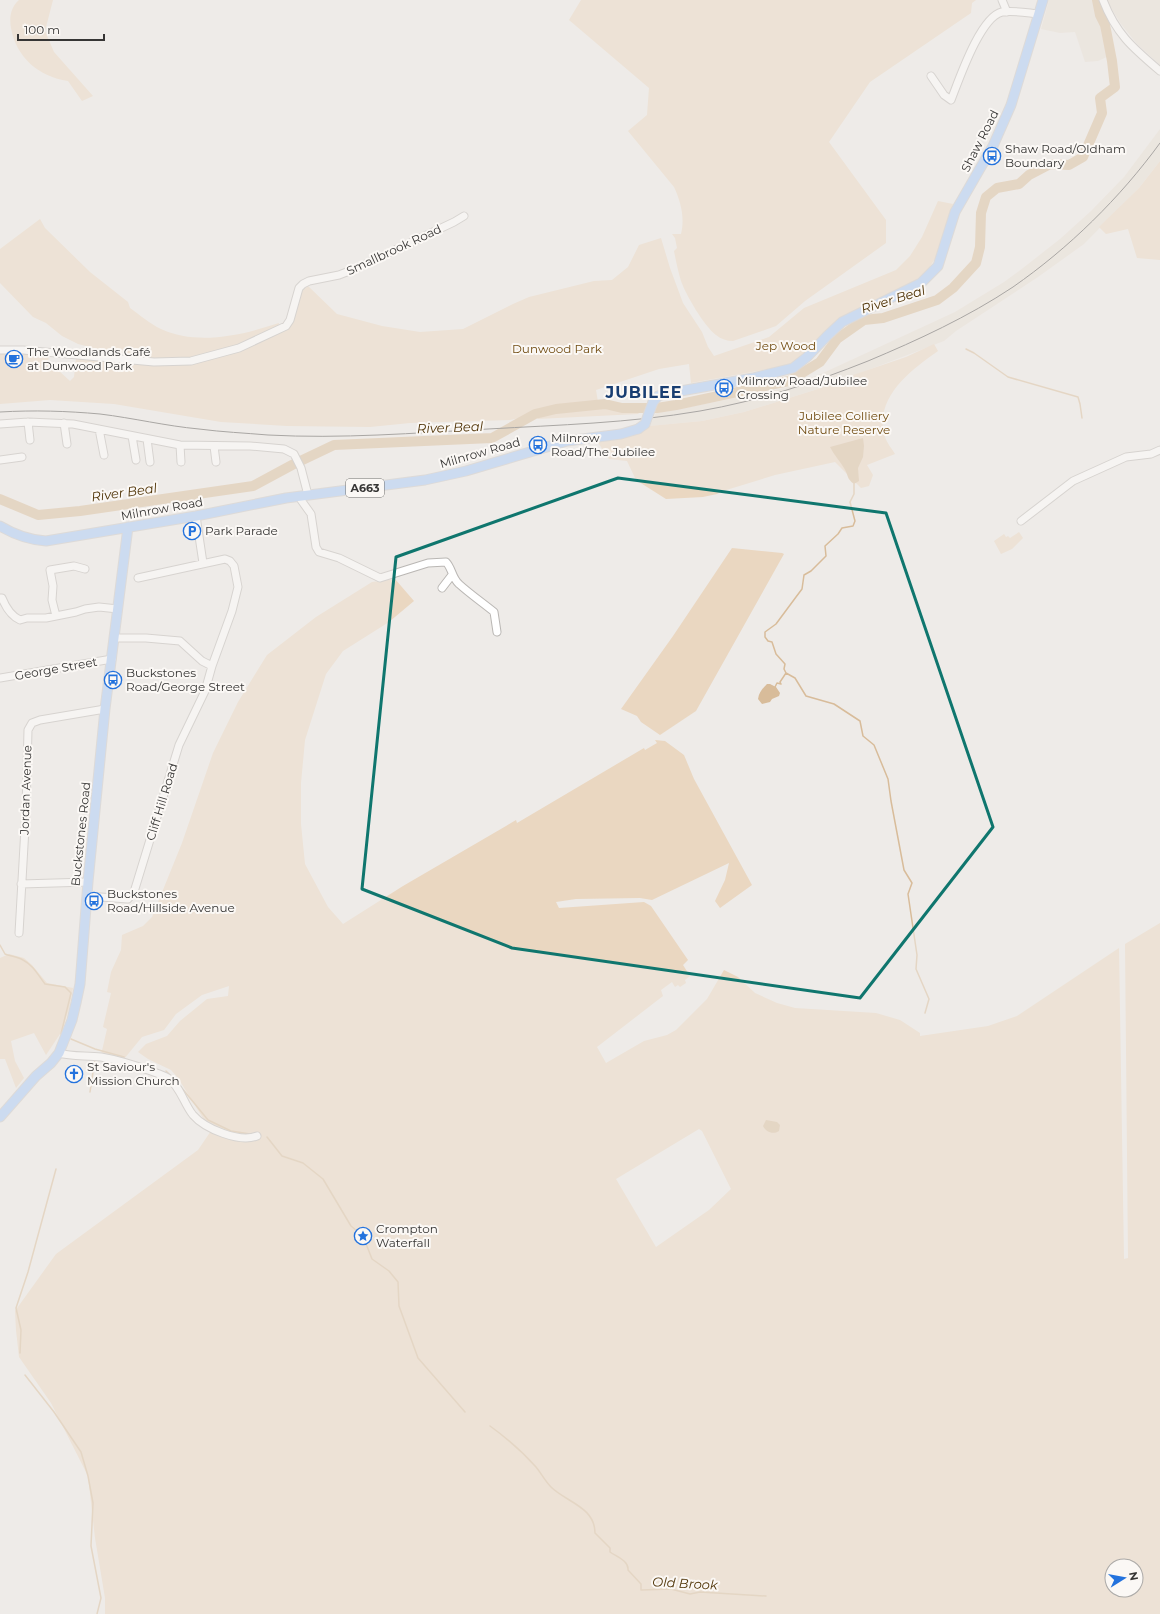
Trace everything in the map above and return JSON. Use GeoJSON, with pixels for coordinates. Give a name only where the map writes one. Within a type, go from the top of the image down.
{"type":"FeatureCollection","features":[{"type":"Feature","properties":{"kind":"main road","name":"Shaw Road"},"geometry":{"type":"LineString","coordinates":[[921,283],[938,266],[955,212],[993,146],[1008,112],[1043,0]]}},
{"type":"Feature","properties":{"kind":"main road","name":"Milnrow Road"},"geometry":{"type":"LineString","coordinates":[[0,526],[12,533],[26,538],[46,541],[304,496],[425,480],[466,471],[567,441],[621,434],[638,429],[645,424],[653,402],[658,396],[753,378],[793,368],[804,360],[842,322],[921,283]]}},
{"type":"Feature","properties":{"kind":"main road","name":"Buckstones Road"},"geometry":{"type":"LineString","coordinates":[[0,1117],[36,1076],[51,1063],[59,1053],[72,1020],[76,1003],[80,984],[88,882],[105,709],[128,527]]}},
{"type":"Feature","properties":{"kind":"street"},"geometry":{"type":"LineString","coordinates":[[1002,0],[1007,12]]}},
{"type":"Feature","properties":{"kind":"street"},"geometry":{"type":"LineString","coordinates":[[1103,0],[1110,17],[1119,32],[1133,47],[1160,71]]}},
{"type":"Feature","properties":{"kind":"street"},"geometry":{"type":"LineString","coordinates":[[931,76],[944,95],[951,100],[971,52],[986,23],[995,15],[1007,12],[1039,14]]}},
{"type":"Feature","properties":{"kind":"street","name":"Smallbrook Road"},"geometry":{"type":"LineString","coordinates":[[0,350],[23,350],[154,362],[191,361],[211,357],[239,348],[286,326],[290,320],[299,288],[303,284],[339,275],[357,268],[464,216]]}},
{"type":"Feature","properties":{"kind":"street"},"geometry":{"type":"LineString","coordinates":[[28,422],[30,440]]}},
{"type":"Feature","properties":{"kind":"street"},"geometry":{"type":"LineString","coordinates":[[0,424],[28,422],[64,423],[180,445],[284,448],[294,454],[301,468],[304,496],[301,500],[311,514],[316,547],[319,552],[339,558],[380,578],[428,563],[446,562],[458,584],[494,612],[497,632]]}},
{"type":"Feature","properties":{"kind":"street"},"geometry":{"type":"LineString","coordinates":[[64,423],[67,444]]}},
{"type":"Feature","properties":{"kind":"street"},"geometry":{"type":"LineString","coordinates":[[100,429],[104,455]]}},
{"type":"Feature","properties":{"kind":"street"},"geometry":{"type":"LineString","coordinates":[[132,436],[136,460]]}},
{"type":"Feature","properties":{"kind":"street"},"geometry":{"type":"LineString","coordinates":[[147,439],[150,462]]}},
{"type":"Feature","properties":{"kind":"street"},"geometry":{"type":"LineString","coordinates":[[180,445],[181,462]]}},
{"type":"Feature","properties":{"kind":"street"},"geometry":{"type":"LineString","coordinates":[[214,446],[216,462]]}},
{"type":"Feature","properties":{"kind":"street"},"geometry":{"type":"LineString","coordinates":[[1021,521],[1073,481],[1126,457],[1151,454],[1160,450]]}},
{"type":"Feature","properties":{"kind":"street"},"geometry":{"type":"LineString","coordinates":[[0,460],[22,457]]}},
{"type":"Feature","properties":{"kind":"street"},"geometry":{"type":"LineString","coordinates":[[196,516],[203,564]]}},
{"type":"Feature","properties":{"kind":"street"},"geometry":{"type":"LineString","coordinates":[[115,638],[146,638],[180,641],[202,661],[212,666],[232,611],[238,587],[234,566],[230,561],[225,559],[138,578]]}},
{"type":"Feature","properties":{"kind":"street"},"geometry":{"type":"LineString","coordinates":[[56,616],[52,600],[53,586],[50,570],[74,566],[85,569]]}},
{"type":"Feature","properties":{"kind":"street"},"geometry":{"type":"LineString","coordinates":[[442,588],[452,575]]}},
{"type":"Feature","properties":{"kind":"street"},"geometry":{"type":"LineString","coordinates":[[0,598],[2,598],[5,607],[20,620],[27,618],[37,619],[56,616],[76,612],[85,608],[99,607],[118,609]]}},
{"type":"Feature","properties":{"kind":"street","name":"George Street"},"geometry":{"type":"LineString","coordinates":[[0,678],[112,659]]}},
{"type":"Feature","properties":{"kind":"street","name":"Cliff Hill Road"},"geometry":{"type":"LineString","coordinates":[[87,896],[128,899],[134,892],[179,744],[205,691],[212,666]]}},
{"type":"Feature","properties":{"kind":"street","name":"Jordan Avenue"},"geometry":{"type":"LineString","coordinates":[[19,934],[26,810],[28,730],[32,723],[40,720],[105,709]]}},
{"type":"Feature","properties":{"kind":"street"},"geometry":{"type":"LineString","coordinates":[[21,884],[88,882]]}},
{"type":"Feature","properties":{"kind":"street"},"geometry":{"type":"LineString","coordinates":[[59,1053],[125,1062],[166,1077],[173,1082],[194,1115],[208,1126],[238,1138],[253,1138],[257,1136]]}},
{"type":"Feature","properties":{"kind":"highlighted area"},"geometry":{"type":"Polygon","coordinates":[[[618,478],[886,513],[993,827],[860,998],[512,948],[362,889],[396,557],[618,478]]]}},
{"type":"Feature","properties":{"kind":"shaded area"},"geometry":{"type":"Polygon","coordinates":[[[1049,0],[1096,0],[1107,40],[1109,56],[1098,61],[1085,62],[1075,32],[1060,33],[1041,29],[1049,0]]]}},
{"type":"Feature","properties":{"kind":"shaded area"},"geometry":{"type":"Polygon","coordinates":[[[1106,0],[1160,0],[1160,65],[1137,44],[1121,24],[1106,0]]]}},
{"type":"Feature","properties":{"kind":"shaded area"},"geometry":{"type":"Polygon","coordinates":[[[1160,129],[1160,161],[1139,188],[1084,244],[1038,277],[956,331],[944,341],[821,388],[744,412],[702,421],[650,426],[657,410],[679,409],[785,388],[823,373],[955,312],[1004,282],[1060,239],[1091,211],[1124,177],[1160,129]]]}},
{"type":"Feature","properties":{"kind":"shaded area"},"geometry":{"type":"Polygon","coordinates":[[[863,438],[863,457],[858,468],[859,481],[854,484],[851,482],[844,468],[830,447],[863,438]]]}},
{"type":"Feature","properties":{"kind":"shaded area"},"geometry":{"type":"Polygon","coordinates":[[[767,684],[776,687],[780,693],[779,696],[772,699],[770,702],[762,704],[758,699],[761,690],[767,684]]]}},
{"type":"Feature","properties":{"kind":"shaded area"},"geometry":{"type":"Polygon","coordinates":[[[766,1120],[777,1122],[780,1125],[779,1131],[772,1133],[766,1130],[763,1126],[766,1120]]]}},
{"type":"Feature","properties":{"kind":"green space"},"geometry":{"type":"Polygon","coordinates":[[[19,0],[53,0],[45,31],[54,52],[93,96],[82,101],[68,81],[57,79],[48,75],[30,64],[18,48],[10,24],[12,9],[19,0]]]}},
{"type":"Feature","properties":{"kind":"green space"},"geometry":{"type":"Polygon","coordinates":[[[581,0],[976,0],[972,3],[971,13],[870,82],[829,142],[886,220],[886,243],[805,301],[776,326],[733,341],[722,339],[711,331],[701,318],[687,294],[679,274],[674,251],[677,248],[675,238],[672,234],[681,234],[683,222],[679,198],[674,187],[628,131],[647,115],[649,88],[569,20],[581,0]]]}},
{"type":"Feature","properties":{"kind":"green space"},"geometry":{"type":"Polygon","coordinates":[[[1160,161],[1160,260],[1137,258],[1128,229],[1106,234],[1099,227],[1139,188],[1160,161]]]}},
{"type":"Feature","properties":{"kind":"green space","name":"Dunwood Park"},"geometry":{"type":"Polygon","coordinates":[[[938,201],[953,204],[936,257],[929,268],[914,282],[844,316],[834,324],[795,364],[691,383],[689,364],[659,369],[596,390],[598,402],[549,407],[520,418],[510,420],[410,423],[370,427],[287,426],[221,422],[114,404],[50,400],[0,404],[0,353],[49,355],[47,369],[58,370],[70,381],[74,377],[76,359],[81,358],[192,363],[241,349],[287,328],[302,291],[308,286],[337,314],[382,326],[420,332],[463,329],[529,297],[594,281],[612,280],[628,267],[639,245],[661,238],[683,303],[702,332],[708,347],[714,356],[769,337],[804,308],[896,270],[910,256],[922,237],[938,201]]]}},
{"type":"Feature","properties":{"kind":"green space"},"geometry":{"type":"Polygon","coordinates":[[[40,219],[45,228],[90,272],[128,302],[130,308],[161,329],[175,334],[205,338],[235,335],[279,323],[278,328],[231,348],[198,357],[182,359],[165,360],[147,358],[146,354],[109,352],[78,344],[62,336],[46,323],[33,317],[0,283],[0,249],[40,219]]]}},
{"type":"Feature","properties":{"kind":"green space","name":"Jubilee Colliery Nature Reserve"},"geometry":{"type":"Polygon","coordinates":[[[934,344],[938,351],[906,376],[889,398],[884,410],[883,423],[885,437],[895,454],[867,465],[873,475],[869,486],[861,488],[835,462],[775,475],[717,494],[703,497],[666,499],[636,480],[627,461],[609,459],[597,441],[625,438],[640,433],[649,426],[702,421],[744,412],[821,388],[853,375],[906,357],[934,344]]]}},
{"type":"Feature","properties":{"kind":"green space"},"geometry":{"type":"Polygon","coordinates":[[[606,407],[619,411],[640,412],[638,414],[537,419],[552,411],[606,407]]]}},
{"type":"Feature","properties":{"kind":"green space"},"geometry":{"type":"Polygon","coordinates":[[[1019,532],[1023,538],[1012,549],[1001,554],[994,541],[1004,534],[1006,537],[1008,536],[1010,538],[1019,532]]]}},
{"type":"Feature","properties":{"kind":"green space"},"geometry":{"type":"Polygon","coordinates":[[[732,548],[784,554],[696,711],[660,735],[641,722],[637,716],[621,709],[673,636],[732,548]]]}},
{"type":"Feature","properties":{"kind":"green space"},"geometry":{"type":"Polygon","coordinates":[[[395,579],[414,601],[389,622],[343,651],[326,674],[305,740],[301,783],[301,824],[305,864],[328,907],[343,924],[403,886],[516,820],[517,823],[644,748],[645,750],[657,743],[655,740],[665,741],[684,755],[694,779],[752,885],[720,908],[715,901],[725,880],[729,863],[652,900],[640,898],[576,899],[556,902],[559,908],[644,902],[651,906],[688,960],[683,965],[690,976],[685,980],[686,983],[680,987],[678,985],[675,987],[672,982],[661,990],[663,996],[597,1047],[606,1063],[644,1041],[667,1035],[676,1030],[707,999],[724,970],[738,977],[755,993],[777,1003],[795,1008],[876,1013],[900,1020],[920,1033],[920,1036],[988,1026],[1017,1016],[1119,948],[1124,1259],[1128,1258],[1125,944],[1160,923],[1160,1614],[105,1614],[105,1598],[95,1538],[88,1476],[51,1403],[19,1357],[15,1311],[56,1254],[198,1150],[211,1131],[178,1078],[171,1070],[148,1059],[138,1052],[146,1044],[167,1036],[180,1021],[207,999],[228,996],[229,986],[202,995],[176,1014],[164,1030],[142,1037],[124,1059],[101,1055],[107,1029],[103,1027],[111,993],[107,992],[111,972],[121,950],[122,935],[143,926],[152,917],[182,843],[213,753],[238,702],[267,655],[316,617],[372,582],[395,579]],[[699,1129],[616,1179],[656,1247],[709,1210],[731,1189],[702,1131],[699,1129]]]}},
{"type":"Feature","properties":{"kind":"green space"},"geometry":{"type":"Polygon","coordinates":[[[9,954],[24,958],[47,983],[73,988],[69,1009],[62,1031],[46,1055],[34,1033],[11,1041],[15,1061],[24,1078],[16,1088],[5,1059],[0,1059],[0,958],[9,954]]]}},
{"type":"Feature","properties":{"kind":"waterway","name":"River Beal"},"geometry":{"type":"LineString","coordinates":[[0,499],[38,515],[80,511],[253,486],[334,445],[492,438],[535,414],[556,409],[605,404],[622,408],[657,408],[789,381],[820,362],[837,339],[864,320],[883,318],[937,300],[953,288],[976,263],[980,247],[981,213],[986,197],[997,188],[1019,184],[1029,175],[1050,164],[1069,165],[1083,157],[1102,113],[1100,98],[1115,87],[1105,25],[1100,15],[1097,0]]}},
{"type":"Feature","properties":{"kind":"waterway"},"geometry":{"type":"LineString","coordinates":[[966,349],[1008,377],[1078,397],[1082,418]]}},
{"type":"Feature","properties":{"kind":"waterway"},"geometry":{"type":"LineString","coordinates":[[854,484],[854,494],[850,502],[855,521],[853,526],[842,528],[838,534],[825,546],[826,556],[811,571],[804,575],[802,589],[776,624],[765,632],[765,637],[768,641],[772,642],[776,654],[785,664],[784,669],[786,673],[795,678],[806,696],[834,704],[860,721],[863,736],[874,745],[888,779],[904,870],[912,883],[908,894],[917,955],[916,969],[929,999],[925,1013]]}},
{"type":"Feature","properties":{"kind":"waterway"},"geometry":{"type":"LineString","coordinates":[[775,687],[777,683],[781,684],[780,682],[786,673]]}},
{"type":"Feature","properties":{"kind":"waterway","name":"Old Brook"},"geometry":{"type":"LineString","coordinates":[[0,945],[5,954],[27,962],[45,984],[65,987],[71,993],[61,1034]]}},
{"type":"Feature","properties":{"kind":"waterway","name":"Old Brook"},"geometry":{"type":"LineString","coordinates":[[71,1039],[95,1049],[124,1057]]}},
{"type":"Feature","properties":{"kind":"waterway"},"geometry":{"type":"LineString","coordinates":[[90,1092],[95,1059]]}},
{"type":"Feature","properties":{"kind":"waterway","name":"Old Brook"},"geometry":{"type":"LineString","coordinates":[[166,1071],[173,1078]]}},
{"type":"Feature","properties":{"kind":"waterway","name":"Old Brook"},"geometry":{"type":"LineString","coordinates":[[176,1081],[208,1120],[231,1131],[250,1134]]}},
{"type":"Feature","properties":{"kind":"waterway","name":"Old Brook"},"geometry":{"type":"LineString","coordinates":[[267,1137],[282,1156],[303,1163],[323,1179],[351,1226],[363,1236],[372,1259],[389,1271],[398,1282],[399,1306],[418,1358],[465,1412]]}},
{"type":"Feature","properties":{"kind":"waterway"},"geometry":{"type":"LineString","coordinates":[[20,1353],[21,1330],[16,1308],[28,1272],[56,1169]]}},
{"type":"Feature","properties":{"kind":"waterway"},"geometry":{"type":"LineString","coordinates":[[25,1375],[54,1412],[81,1452],[88,1476],[93,1503],[91,1546],[101,1598],[97,1614]]}},
{"type":"Feature","properties":{"kind":"waterway","name":"Old Brook"},"geometry":{"type":"LineString","coordinates":[[490,1426],[509,1440],[525,1455],[551,1487],[585,1511],[594,1524],[595,1533],[610,1548],[610,1552],[627,1564],[628,1570],[641,1584],[641,1590],[671,1589],[690,1594],[700,1592],[766,1596]]}},
{"type":"Feature","properties":{"kind":"tram line"},"geometry":{"type":"LineString","coordinates":[[0,412],[38,411],[88,413],[216,431],[268,435],[350,436],[621,421],[674,415],[722,407],[764,397],[806,384],[868,361],[942,327],[996,298],[1034,272],[1074,239],[1111,202],[1160,143]]}},
{"type":"Feature","properties":{"kind":"place","name":"Shaw Road/Oldham Boundary"},"geometry":{"type":"Point","coordinates":[992,156]}},
{"type":"Feature","properties":{"kind":"place","name":"The Woodlands Café at Dunwood Park"},"geometry":{"type":"Point","coordinates":[14,359]}},
{"type":"Feature","properties":{"kind":"place","name":"Milnrow Road/Jubilee Crossing"},"geometry":{"type":"Point","coordinates":[724,388]}},
{"type":"Feature","properties":{"kind":"place","name":"Milnrow Road/The Jubilee"},"geometry":{"type":"Point","coordinates":[538,445]}},
{"type":"Feature","properties":{"kind":"place","name":"Park Parade"},"geometry":{"type":"Point","coordinates":[192,531]}},
{"type":"Feature","properties":{"kind":"place","name":"Buckstones Road/George Street"},"geometry":{"type":"Point","coordinates":[113,680]}},
{"type":"Feature","properties":{"kind":"place","name":"Buckstones Road/Hillside Avenue"},"geometry":{"type":"Point","coordinates":[94,901]}},
{"type":"Feature","properties":{"kind":"place","name":"St Saviour's Mission Church"},"geometry":{"type":"Point","coordinates":[74,1074]}},
{"type":"Feature","properties":{"kind":"place","name":"Crompton Waterfall"},"geometry":{"type":"Point","coordinates":[363,1236]}},
{"type":"Feature","properties":{"kind":"district","name":"JUBILEE"},"geometry":{"type":"Point","coordinates":[644,392]}},
{"type":"Feature","properties":{"kind":"park label","name":"Jep Wood"},"geometry":{"type":"Point","coordinates":[786,346]}}]}
